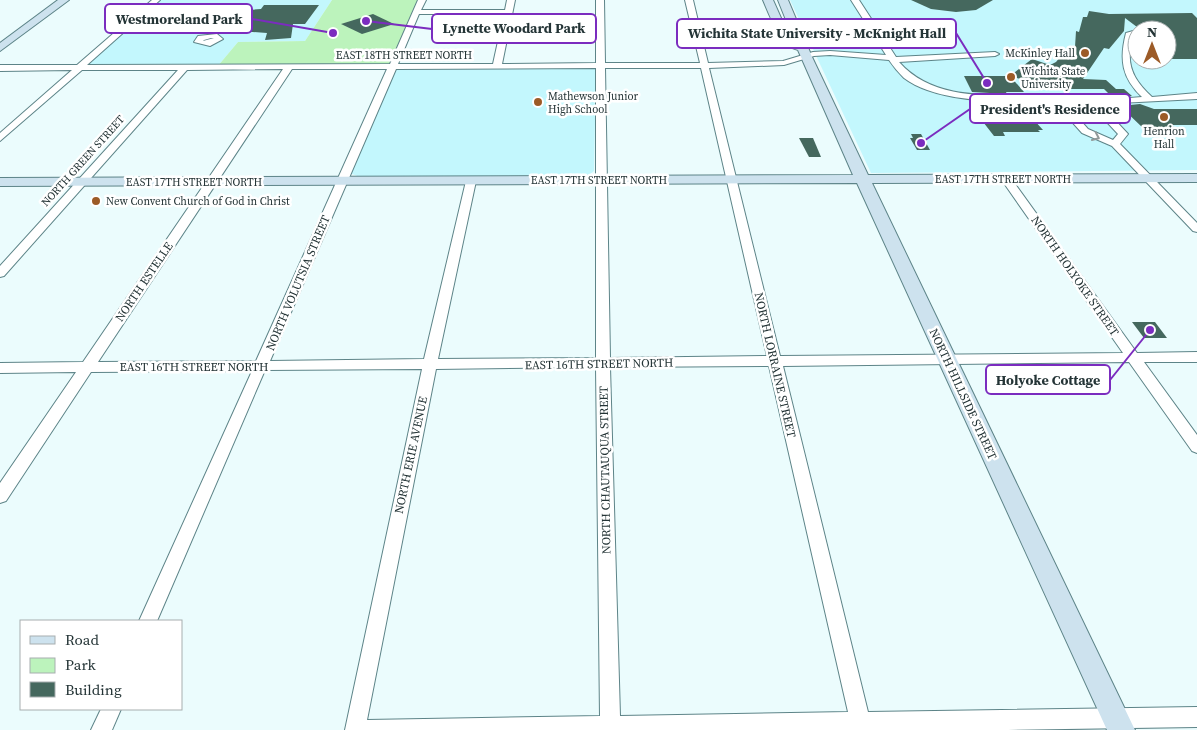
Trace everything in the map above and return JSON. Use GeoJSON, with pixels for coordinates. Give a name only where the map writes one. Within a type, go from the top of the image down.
{"type":"FeatureCollection","features":[{"type":"Feature","properties":{"kind":"main road","name":"NORTH HILLSIDE STREET"},"geometry":{"type":"LineString","coordinates":[[768,0],[780,28],[806,57]]}},
{"type":"Feature","properties":{"kind":"street"},"geometry":{"type":"LineString","coordinates":[[0,48],[64,0]]}},
{"type":"Feature","properties":{"kind":"street"},"geometry":{"type":"LineString","coordinates":[[0,138],[156,0]]}},
{"type":"Feature","properties":{"kind":"street","name":"NORTH VOLUTSIA STREET"},"geometry":{"type":"LineString","coordinates":[[148,620],[422,0]]}},
{"type":"Feature","properties":{"kind":"street"},"geometry":{"type":"LineString","coordinates":[[497,66],[511,0]]}},
{"type":"Feature","properties":{"kind":"street","name":"NORTH CHAUTAUQUA STREET"},"geometry":{"type":"LineString","coordinates":[[600,0],[603,364],[610,727]]}},
{"type":"Feature","properties":{"kind":"street","name":"NORTH LORRAINE STREET"},"geometry":{"type":"LineString","coordinates":[[689,0],[860,725]]}},
{"type":"Feature","properties":{"kind":"street","name":"NORTH HILLSIDE STREET"},"geometry":{"type":"LineString","coordinates":[[783,0],[806,57],[1117,723]]}},
{"type":"Feature","properties":{"kind":"street"},"geometry":{"type":"LineString","coordinates":[[855,0],[893,60],[907,76],[926,86],[954,94],[986,98],[1118,102],[1197,96]]}},
{"type":"Feature","properties":{"kind":"street"},"geometry":{"type":"LineString","coordinates":[[418,12],[508,12]]}},
{"type":"Feature","properties":{"kind":"street"},"geometry":{"type":"LineString","coordinates":[[1127,46],[1125,55],[1126,69],[1138,88],[1149,99]]}},
{"type":"Feature","properties":{"kind":"street","name":"EAST 18TH STREET NORTH"},"geometry":{"type":"LineString","coordinates":[[0,68],[705,66],[784,63],[806,57],[893,60],[951,55],[994,54]]}},
{"type":"Feature","properties":{"kind":"street","name":"NORTH GREEN STREET"},"geometry":{"type":"LineString","coordinates":[[0,273],[185,67]]}},
{"type":"Feature","properties":{"kind":"street","name":"NORTH ESTELLE"},"geometry":{"type":"LineString","coordinates":[[0,496],[288,67]]}},
{"type":"Feature","properties":{"kind":"street"},"geometry":{"type":"LineString","coordinates":[[1057,99],[1085,131],[1115,144],[1197,230]]}},
{"type":"Feature","properties":{"kind":"street"},"geometry":{"type":"LineString","coordinates":[[1092,101],[1123,134],[1115,144]]}},
{"type":"Feature","properties":{"kind":"street","name":"NORTH HOLYOKE STREET"},"geometry":{"type":"LineString","coordinates":[[1006,178],[1197,447]]}},
{"type":"Feature","properties":{"kind":"street","name":"EAST 17TH STREET NORTH"},"geometry":{"type":"LineString","coordinates":[[0,182],[1197,178]]}},
{"type":"Feature","properties":{"kind":"street","name":"NORTH ERIE AVENUE"},"geometry":{"type":"LineString","coordinates":[[355,730],[430,365],[471,180]]}},
{"type":"Feature","properties":{"kind":"street","name":"EAST 16TH STREET NORTH"},"geometry":{"type":"LineString","coordinates":[[0,368],[947,361],[1197,357]]}},
{"type":"Feature","properties":{"kind":"street"},"geometry":{"type":"LineString","coordinates":[[102,730],[111,710]]}},
{"type":"Feature","properties":{"kind":"street"},"geometry":{"type":"LineString","coordinates":[[355,730],[1117,723],[1197,717]]}},
{"type":"Feature","properties":{"kind":"shaded area"},"geometry":{"type":"Polygon","coordinates":[[[156,0],[332,0],[305,41],[238,42],[217,67],[79,68],[156,0]]]}},
{"type":"Feature","properties":{"kind":"shaded area","name":"Wichita State University"},"geometry":{"type":"Polygon","coordinates":[[[790,0],[1197,0],[1197,170],[871,173],[790,0]]]}},
{"type":"Feature","properties":{"kind":"shaded area"},"geometry":{"type":"Polygon","coordinates":[[[593,68],[596,70],[594,171],[589,175],[360,177],[351,172],[396,69],[593,68]]]}},
{"type":"Feature","properties":{"kind":"green space"},"geometry":{"type":"Polygon","coordinates":[[[332,0],[422,0],[393,67],[217,67],[238,42],[305,41],[332,0]]]}},
{"type":"Feature","properties":{"kind":"building"},"geometry":{"type":"Polygon","coordinates":[[[911,0],[993,0],[976,10],[956,12],[931,9],[911,0]]]}},
{"type":"Feature","properties":{"kind":"building"},"geometry":{"type":"Polygon","coordinates":[[[264,5],[319,5],[305,24],[293,24],[291,38],[265,40],[267,33],[223,30],[201,31],[202,28],[198,28],[211,13],[261,9],[264,5]]]}},
{"type":"Feature","properties":{"kind":"building"},"geometry":{"type":"Polygon","coordinates":[[[1089,11],[1109,14],[1192,13],[1197,18],[1197,59],[1177,59],[1177,20],[1128,20],[1125,18],[1124,31],[1109,49],[1104,48],[1083,79],[1106,80],[1116,89],[1063,89],[1058,82],[1053,86],[1047,84],[1045,86],[1010,76],[1032,59],[1050,65],[1061,56],[1067,57],[1075,47],[1076,31],[1079,32],[1083,17],[1087,17],[1089,11]]]}},
{"type":"Feature","properties":{"kind":"building"},"geometry":{"type":"Polygon","coordinates":[[[373,14],[394,24],[362,34],[341,24],[373,14]]]}},
{"type":"Feature","properties":{"kind":"building"},"geometry":{"type":"Polygon","coordinates":[[[964,76],[1010,76],[1024,92],[1006,92],[1007,94],[972,92],[964,76]]]}},
{"type":"Feature","properties":{"kind":"building"},"geometry":{"type":"Polygon","coordinates":[[[1104,89],[1124,89],[1132,96],[1112,97],[1104,89]]]}},
{"type":"Feature","properties":{"kind":"building"},"geometry":{"type":"Polygon","coordinates":[[[991,103],[1016,104],[1030,120],[1034,120],[1043,130],[1038,130],[1040,132],[1003,132],[1005,136],[994,136],[980,118],[1004,118],[991,103]]]}},
{"type":"Feature","properties":{"kind":"building","name":"Henrion Hall"},"geometry":{"type":"Polygon","coordinates":[[[1140,104],[1154,109],[1197,109],[1197,125],[1171,125],[1175,128],[1143,128],[1120,106],[1140,104]]]}},
{"type":"Feature","properties":{"kind":"building"},"geometry":{"type":"Polygon","coordinates":[[[911,134],[921,134],[930,150],[917,150],[910,138],[913,138],[911,134]]]}},
{"type":"Feature","properties":{"kind":"building"},"geometry":{"type":"Polygon","coordinates":[[[799,138],[813,138],[821,157],[809,157],[799,138]]]}},
{"type":"Feature","properties":{"kind":"building"},"geometry":{"type":"Polygon","coordinates":[[[1132,322],[1155,322],[1167,338],[1144,338],[1132,322]]]}},
{"type":"Feature","properties":{"kind":"place","name":"Lynette Woodard Park"},"geometry":{"type":"Point","coordinates":[366,21]}},
{"type":"Feature","properties":{"kind":"place","name":"Westmoreland Park"},"geometry":{"type":"Point","coordinates":[333,33]}},
{"type":"Feature","properties":{"kind":"place","name":"McKinley Hall"},"geometry":{"type":"Point","coordinates":[1085,53]}},
{"type":"Feature","properties":{"kind":"place","name":"Wichita State University"},"geometry":{"type":"Point","coordinates":[1011,77]}},
{"type":"Feature","properties":{"kind":"place","name":"Wichita State University - McKnight Hall"},"geometry":{"type":"Point","coordinates":[987,83]}},
{"type":"Feature","properties":{"kind":"place","name":"Mathewson Junior High School"},"geometry":{"type":"Point","coordinates":[538,102]}},
{"type":"Feature","properties":{"kind":"place","name":"Henrion Hall"},"geometry":{"type":"Point","coordinates":[1164,117]}},
{"type":"Feature","properties":{"kind":"place","name":"President's Residence"},"geometry":{"type":"Point","coordinates":[921,143]}},
{"type":"Feature","properties":{"kind":"place","name":"New Convent Church of God in Christ"},"geometry":{"type":"Point","coordinates":[96,201]}},
{"type":"Feature","properties":{"kind":"place","name":"Holyoke Cottage"},"geometry":{"type":"Point","coordinates":[1150,330]}}]}
